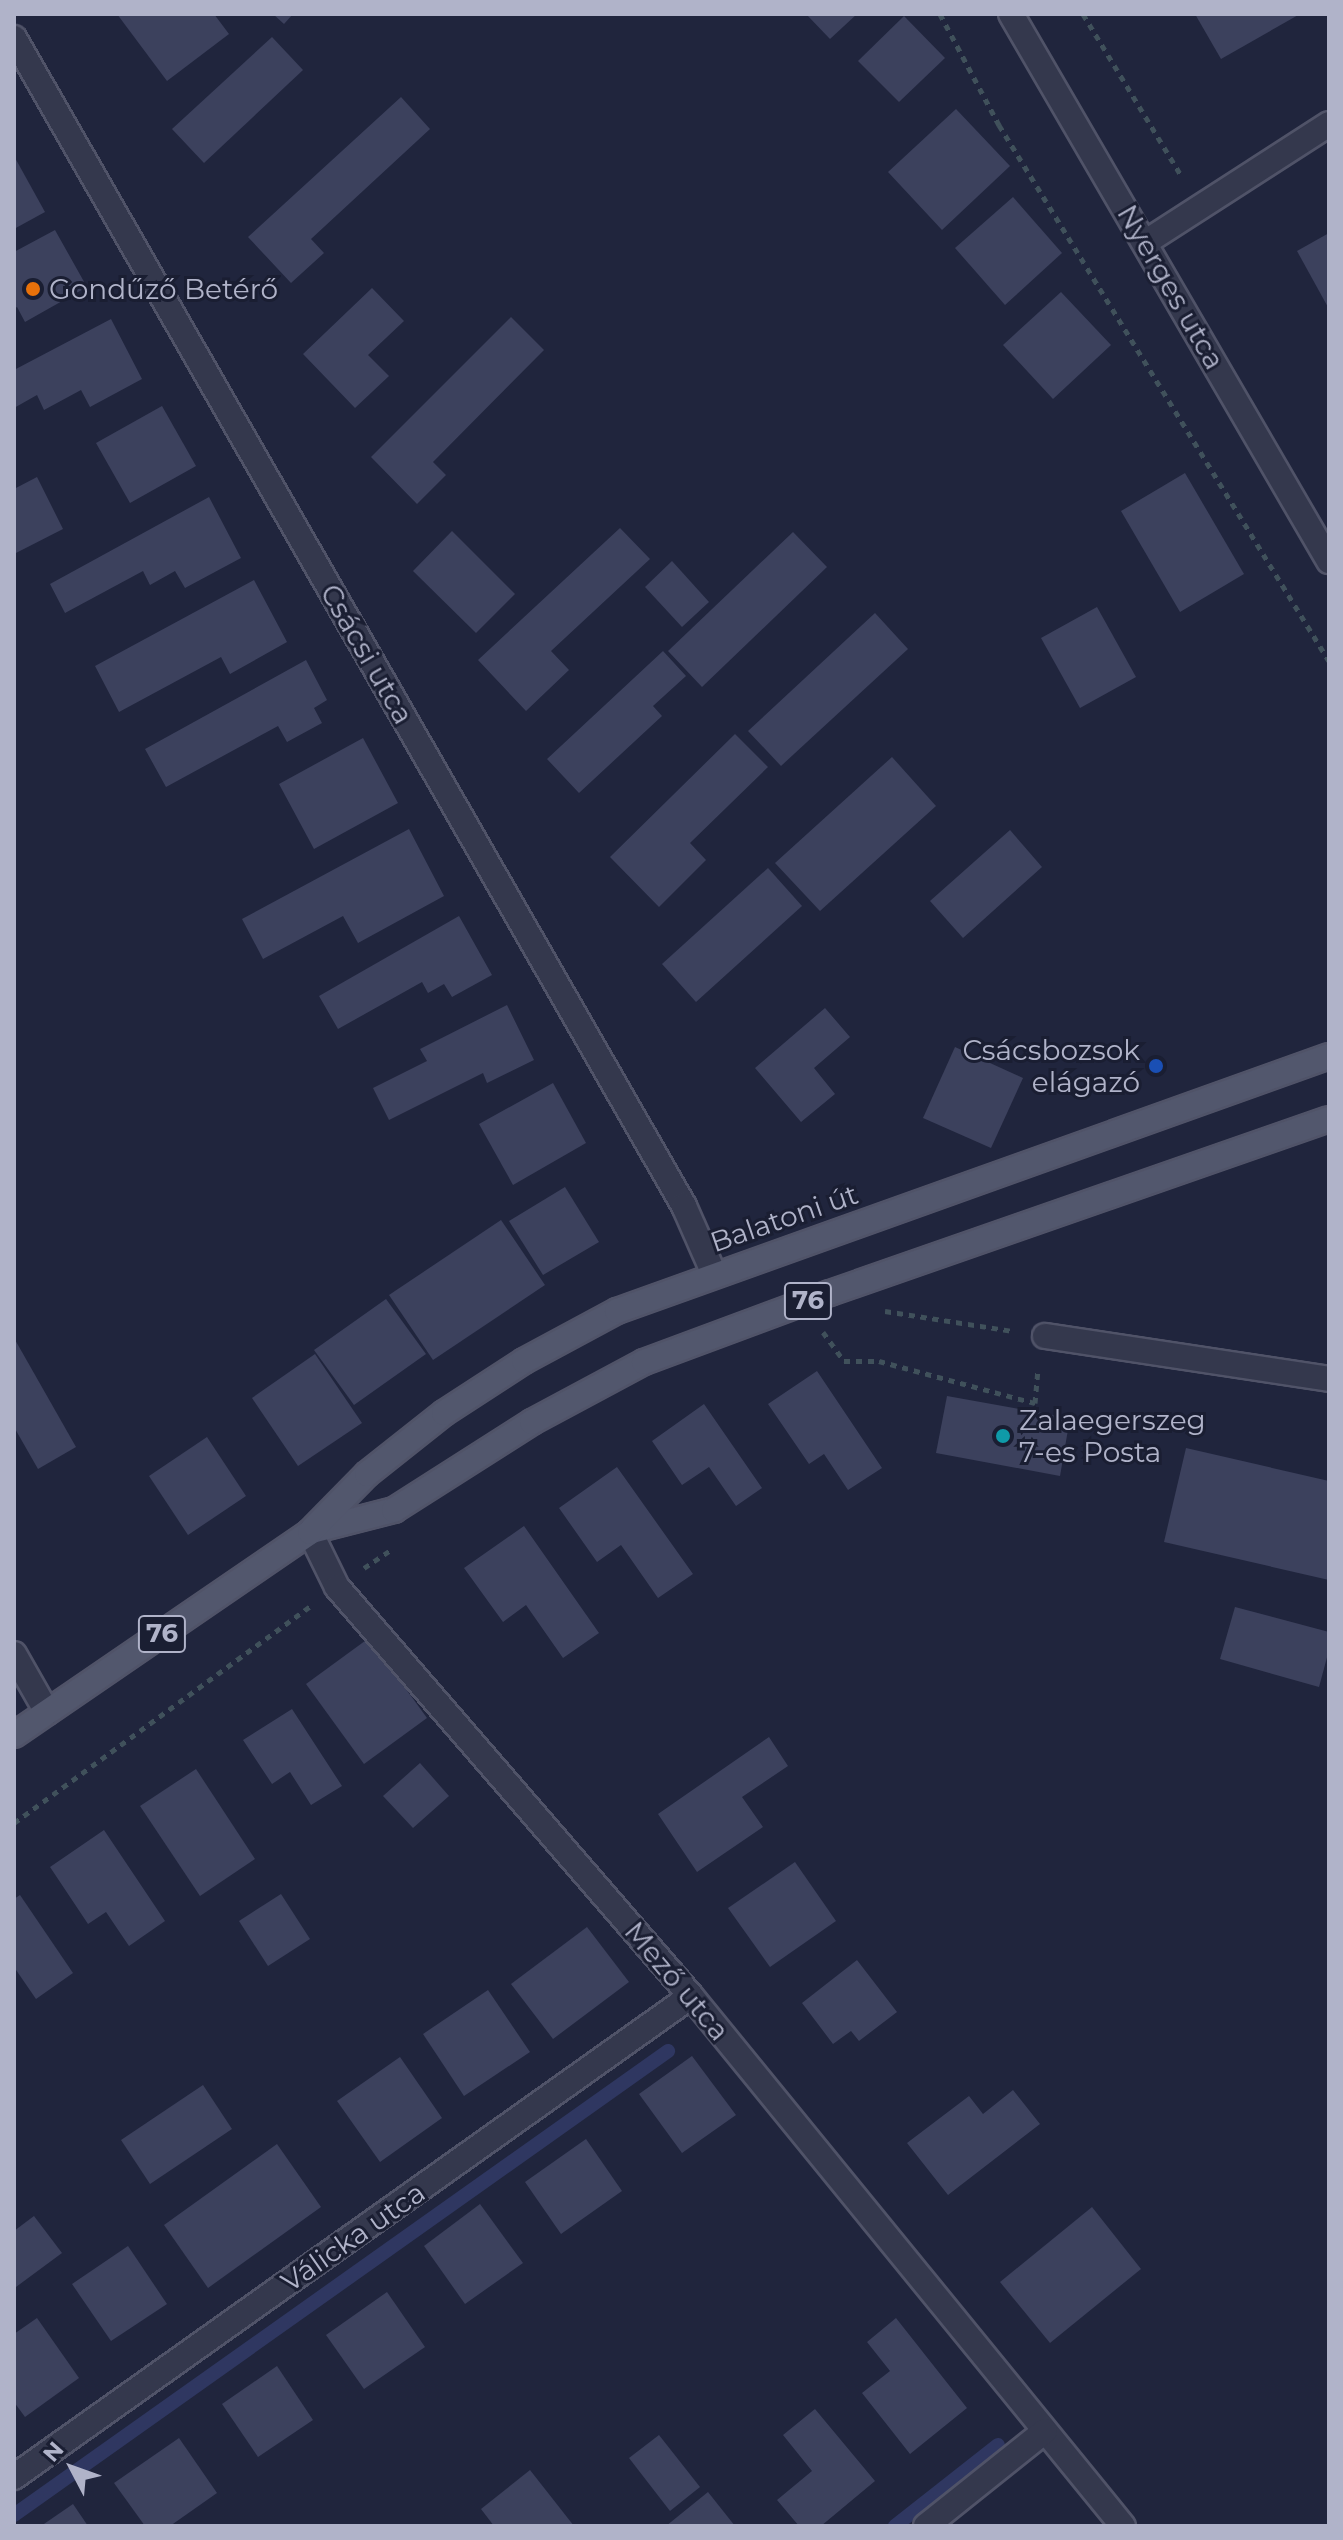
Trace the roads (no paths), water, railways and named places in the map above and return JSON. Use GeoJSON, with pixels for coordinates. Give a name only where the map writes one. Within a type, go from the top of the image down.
{"type":"FeatureCollection","features":[{"type":"Feature","properties":{"kind":"main road","name":"Balatoni út"},"geometry":{"type":"LineString","coordinates":[[14,1735],[310,1532],[367,1474],[444,1413],[524,1361],[617,1311],[1329,1056]]}},
{"type":"Feature","properties":{"kind":"main road","name":"Balatoni út"},"geometry":{"type":"LineString","coordinates":[[310,1532],[394,1510],[532,1422],[644,1362],[830,1293],[1329,1119]]}},
{"type":"Feature","properties":{"kind":"street","name":"Nyerges utca"},"geometry":{"type":"LineString","coordinates":[[1011,14],[1329,561]]}},
{"type":"Feature","properties":{"kind":"street","name":"Csácsi utca"},"geometry":{"type":"LineString","coordinates":[[14,38],[676,1192],[714,1274]]}},
{"type":"Feature","properties":{"kind":"street"},"geometry":{"type":"LineString","coordinates":[[1146,242],[1329,124]]}},
{"type":"Feature","properties":{"kind":"street"},"geometry":{"type":"LineString","coordinates":[[1045,1336],[1329,1379]]}},
{"type":"Feature","properties":{"kind":"street","name":"Mező utca"},"geometry":{"type":"LineString","coordinates":[[310,1532],[337,1587],[691,1996],[1123,2526]]}},
{"type":"Feature","properties":{"kind":"street"},"geometry":{"type":"LineString","coordinates":[[14,1654],[47,1712]]}},
{"type":"Feature","properties":{"kind":"street","name":"Válicka utca"},"geometry":{"type":"LineString","coordinates":[[14,2477],[691,1996]]}},
{"type":"Feature","properties":{"kind":"street"},"geometry":{"type":"LineString","coordinates":[[926,2526],[1045,2431]]}},
{"type":"Feature","properties":{"kind":"waterway"},"geometry":{"type":"LineString","coordinates":[[14,2515],[668,2051]]}},
{"type":"Feature","properties":{"kind":"waterway"},"geometry":{"type":"LineString","coordinates":[[895,2526],[998,2445]]}},
{"type":"Feature","properties":{"kind":"place","name":"Gondűző Betérő"},"geometry":{"type":"Point","coordinates":[33,289]}},
{"type":"Feature","properties":{"kind":"place","name":"Csácsbozsok elágazó"},"geometry":{"type":"Point","coordinates":[1156,1066]}},
{"type":"Feature","properties":{"kind":"place","name":"Zalaegerszeg 7-es Posta"},"geometry":{"type":"Point","coordinates":[1003,1436]}}]}
